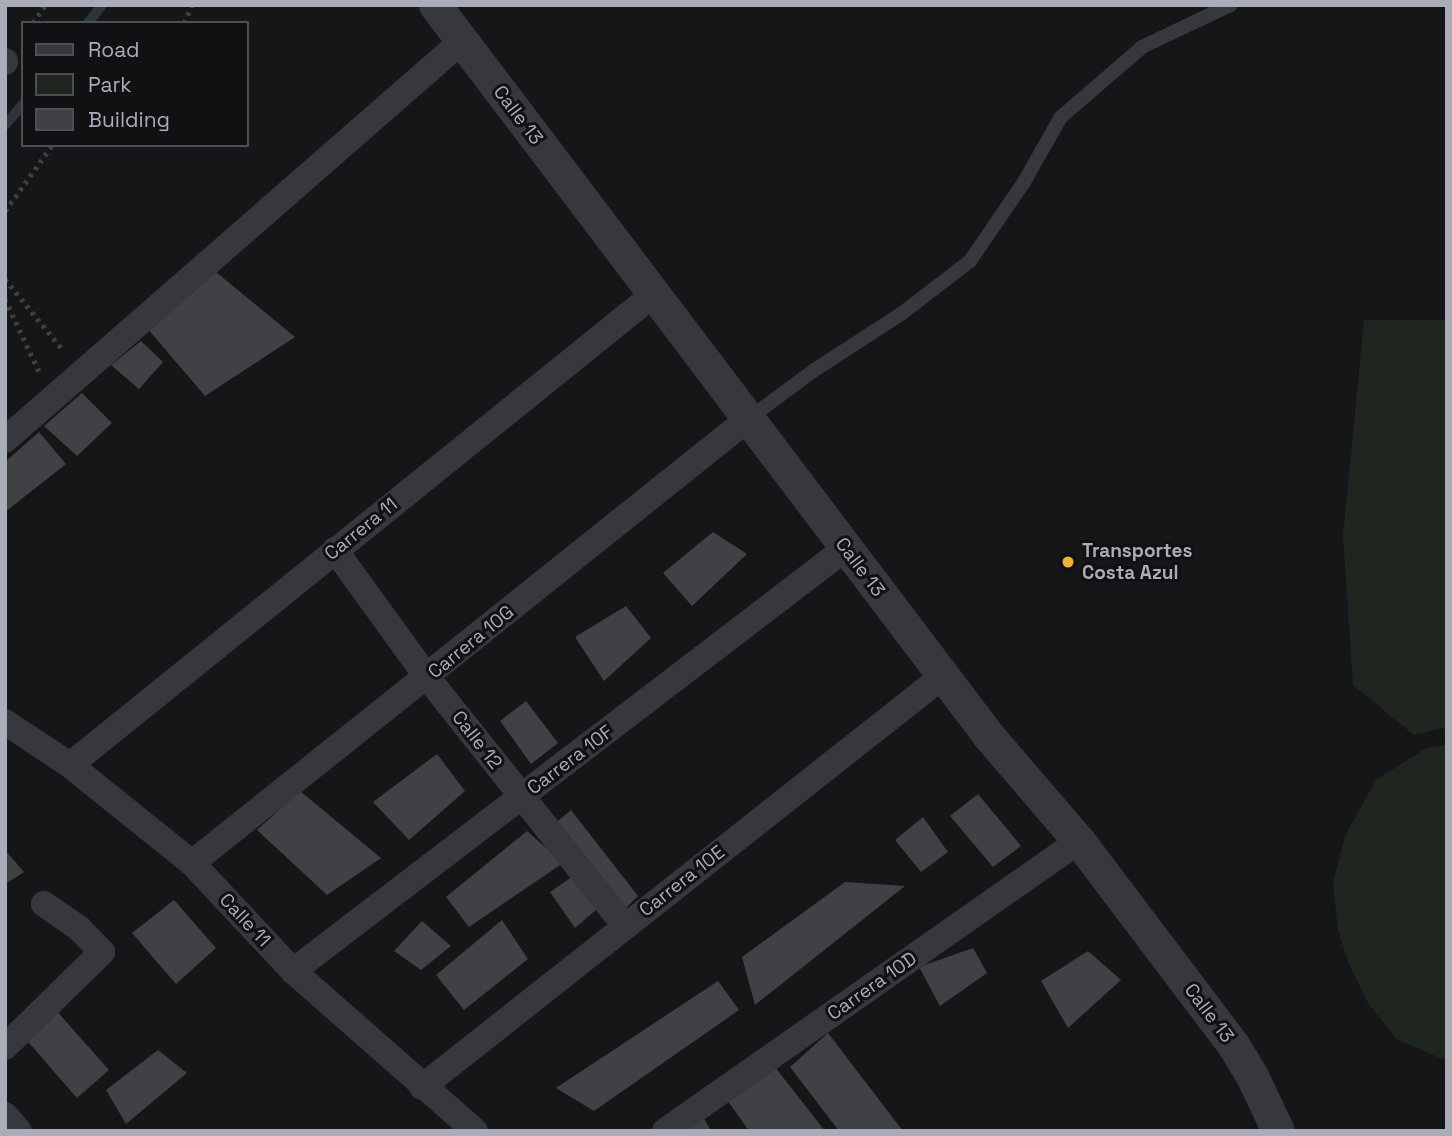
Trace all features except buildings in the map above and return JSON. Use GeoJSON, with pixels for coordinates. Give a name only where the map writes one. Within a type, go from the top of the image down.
{"type":"FeatureCollection","features":[{"type":"Feature","properties":{"kind":"street","name":"Calle 13"},"geometry":{"type":"LineString","coordinates":[[435,5],[988,735],[1079,841],[1234,1046],[1254,1077],[1278,1131]]}},
{"type":"Feature","properties":{"kind":"street"},"geometry":{"type":"LineString","coordinates":[[5,440],[462,41]]}},
{"type":"Feature","properties":{"kind":"street","name":"Carrera 11"},"geometry":{"type":"LineString","coordinates":[[70,765],[654,294]]}},
{"type":"Feature","properties":{"kind":"street","name":"Carrera 10G"},"geometry":{"type":"LineString","coordinates":[[192,863],[748,419]]}},
{"type":"Feature","properties":{"kind":"street","name":"Carrera 10F"},"geometry":{"type":"LineString","coordinates":[[293,971],[846,548]]}},
{"type":"Feature","properties":{"kind":"street","name":"Calle 12"},"geometry":{"type":"LineString","coordinates":[[335,550],[427,677],[625,926]]}},
{"type":"Feature","properties":{"kind":"street","name":"Carrera 10E"},"geometry":{"type":"LineString","coordinates":[[422,1087],[943,676]]}},
{"type":"Feature","properties":{"kind":"street","name":"Calle 11"},"geometry":{"type":"LineString","coordinates":[[5,722],[70,765],[192,863],[293,971],[475,1131]]}},
{"type":"Feature","properties":{"kind":"street","name":"Carrera 10D"},"geometry":{"type":"LineString","coordinates":[[666,1131],[1079,841]]}},
{"type":"Feature","properties":{"kind":"street"},"geometry":{"type":"LineString","coordinates":[[5,1046],[102,952],[80,929],[44,904]]}},
{"type":"Feature","properties":{"kind":"street"},"geometry":{"type":"LineString","coordinates":[[5,1115],[19,1131]]}},
{"type":"Feature","properties":{"kind":"lane"},"geometry":{"type":"LineString","coordinates":[[748,419],[813,371],[901,314],[970,261],[1024,182],[1061,117],[1142,47],[1230,5]]}},
{"type":"Feature","properties":{"kind":"path"},"geometry":{"type":"LineString","coordinates":[[34,21],[45,5]]}},
{"type":"Feature","properties":{"kind":"path"},"geometry":{"type":"LineString","coordinates":[[185,21],[192,5]]}},
{"type":"Feature","properties":{"kind":"path"},"geometry":{"type":"LineString","coordinates":[[5,211],[51,147]]}},
{"type":"Feature","properties":{"kind":"path"},"geometry":{"type":"LineString","coordinates":[[5,279],[32,315],[83,372]]}},
{"type":"Feature","properties":{"kind":"path"},"geometry":{"type":"LineString","coordinates":[[5,299],[52,397]]}},
{"type":"Feature","properties":{"kind":"green space"},"geometry":{"type":"Polygon","coordinates":[[[1364,320],[1447,320],[1447,727],[1414,735],[1353,685],[1343,536],[1364,320]]]}},
{"type":"Feature","properties":{"kind":"green space"},"geometry":{"type":"Polygon","coordinates":[[[1447,744],[1447,1061],[1396,1039],[1368,1003],[1348,962],[1338,930],[1333,883],[1345,836],[1376,780],[1426,748],[1447,744]]]}},
{"type":"Feature","properties":{"kind":"waterway"},"geometry":{"type":"LineString","coordinates":[[90,21],[102,5]]}},
{"type":"Feature","properties":{"kind":"waterway"},"geometry":{"type":"LineString","coordinates":[[5,125],[21,106]]}},
{"type":"Feature","properties":{"kind":"place","name":"Transportes Costa Azul"},"geometry":{"type":"Point","coordinates":[1068,562]}}]}
